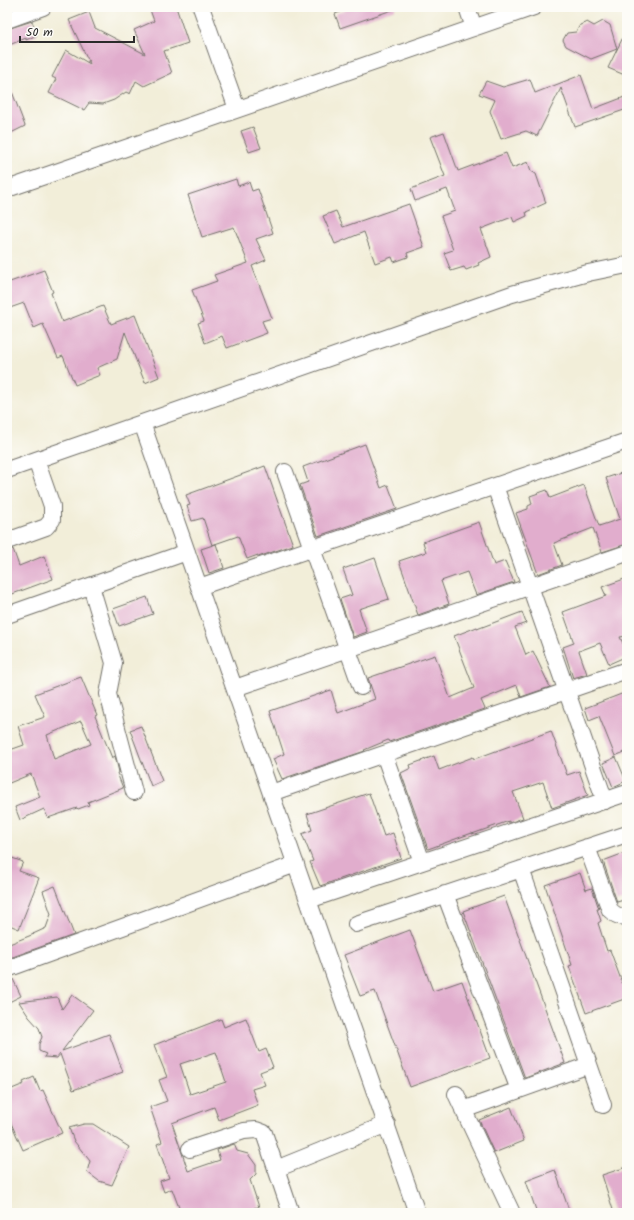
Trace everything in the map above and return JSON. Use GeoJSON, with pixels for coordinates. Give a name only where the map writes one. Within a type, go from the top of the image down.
{"type":"FeatureCollection","features":[{"type":"Feature","properties":{"kind":"street"},"geometry":{"type":"LineString","coordinates":[[7,20],[43,7]]}},
{"type":"Feature","properties":{"kind":"street"},"geometry":{"type":"LineString","coordinates":[[201,7],[237,109]]}},
{"type":"Feature","properties":{"kind":"street"},"geometry":{"type":"LineString","coordinates":[[467,7],[474,28]]}},
{"type":"Feature","properties":{"kind":"street"},"geometry":{"type":"LineString","coordinates":[[7,189],[534,7]]}},
{"type":"Feature","properties":{"kind":"street"},"geometry":{"type":"LineString","coordinates":[[7,470],[512,294],[588,273],[627,266]]}},
{"type":"Feature","properties":{"kind":"street"},"geometry":{"type":"LineString","coordinates":[[142,423],[418,1213]]}},
{"type":"Feature","properties":{"kind":"street"},"geometry":{"type":"LineString","coordinates":[[199,587],[627,440]]}},
{"type":"Feature","properties":{"kind":"street"},"geometry":{"type":"LineString","coordinates":[[7,541],[46,528],[52,520],[52,506],[36,460]]}},
{"type":"Feature","properties":{"kind":"street"},"geometry":{"type":"LineString","coordinates":[[285,472],[361,687]]}},
{"type":"Feature","properties":{"kind":"street"},"geometry":{"type":"LineString","coordinates":[[495,486],[605,800]]}},
{"type":"Feature","properties":{"kind":"street"},"geometry":{"type":"LineString","coordinates":[[7,615],[187,552]]}},
{"type":"Feature","properties":{"kind":"street"},"geometry":{"type":"LineString","coordinates":[[235,688],[627,553]]}},
{"type":"Feature","properties":{"kind":"street"},"geometry":{"type":"LineString","coordinates":[[91,586],[114,662],[108,694],[134,792]]}},
{"type":"Feature","properties":{"kind":"street"},"geometry":{"type":"LineString","coordinates":[[271,793],[627,670]]}},
{"type":"Feature","properties":{"kind":"street"},"geometry":{"type":"LineString","coordinates":[[384,754],[422,862]]}},
{"type":"Feature","properties":{"kind":"street"},"geometry":{"type":"LineString","coordinates":[[309,900],[627,793]]}},
{"type":"Feature","properties":{"kind":"street"},"geometry":{"type":"LineString","coordinates":[[356,924],[627,834]]}},
{"type":"Feature","properties":{"kind":"street"},"geometry":{"type":"LineString","coordinates":[[587,847],[610,910],[616,915],[623,917],[627,916]]}},
{"type":"Feature","properties":{"kind":"street"},"geometry":{"type":"LineString","coordinates":[[7,969],[296,864]]}},
{"type":"Feature","properties":{"kind":"street"},"geometry":{"type":"LineString","coordinates":[[521,869],[603,1105]]}},
{"type":"Feature","properties":{"kind":"street"},"geometry":{"type":"LineString","coordinates":[[445,894],[519,1090]]}},
{"type":"Feature","properties":{"kind":"street"},"geometry":{"type":"LineString","coordinates":[[463,1110],[589,1065]]}},
{"type":"Feature","properties":{"kind":"street"},"geometry":{"type":"LineString","coordinates":[[456,1094],[512,1213]]}},
{"type":"Feature","properties":{"kind":"street"},"geometry":{"type":"LineString","coordinates":[[276,1169],[387,1124]]}},
{"type":"Feature","properties":{"kind":"street"},"geometry":{"type":"LineString","coordinates":[[190,1149],[244,1131],[256,1130],[264,1133],[291,1213]]}},
{"type":"Feature","properties":{"kind":"building"},"geometry":{"type":"Polygon","coordinates":[[[149,7],[176,7],[188,43],[164,51],[172,73],[144,86],[136,81],[130,94],[126,92],[114,100],[103,104],[89,103],[84,110],[49,93],[56,79],[52,77],[66,50],[90,64],[69,20],[89,12],[95,28],[145,54],[134,30],[154,21],[149,7]]]}},
{"type":"Feature","properties":{"kind":"building"},"geometry":{"type":"Polygon","coordinates":[[[353,7],[395,7],[395,9],[340,28],[335,14],[353,7]]]}},
{"type":"Feature","properties":{"kind":"building"},"geometry":{"type":"Polygon","coordinates":[[[32,21],[37,35],[7,46],[7,29],[32,21]]]}},
{"type":"Feature","properties":{"kind":"building"},"geometry":{"type":"Polygon","coordinates":[[[603,21],[610,25],[617,49],[591,59],[566,46],[563,40],[567,33],[576,32],[580,25],[587,22],[594,26],[603,21]]]}},
{"type":"Feature","properties":{"kind":"building"},"geometry":{"type":"Polygon","coordinates":[[[627,29],[627,76],[608,68],[627,29]]]}},
{"type":"Feature","properties":{"kind":"building"},"geometry":{"type":"Polygon","coordinates":[[[581,75],[593,109],[627,96],[627,109],[575,127],[561,88],[537,136],[526,131],[501,139],[490,111],[495,100],[479,94],[486,81],[503,87],[530,79],[535,93],[581,75]]]}},
{"type":"Feature","properties":{"kind":"building"},"geometry":{"type":"Polygon","coordinates":[[[7,81],[25,126],[7,135],[7,81]]]}},
{"type":"Feature","properties":{"kind":"building"},"geometry":{"type":"Polygon","coordinates":[[[253,127],[261,148],[249,152],[241,131],[253,127]]]}},
{"type":"Feature","properties":{"kind":"building"},"geometry":{"type":"Polygon","coordinates":[[[444,132],[458,171],[506,153],[512,168],[528,162],[531,171],[536,174],[546,203],[526,212],[527,216],[514,222],[512,217],[481,229],[491,257],[478,263],[479,265],[466,270],[464,267],[451,271],[444,253],[453,250],[441,216],[455,211],[447,189],[415,201],[411,189],[445,176],[430,137],[444,132]]]}},
{"type":"Feature","properties":{"kind":"building"},"geometry":{"type":"Polygon","coordinates":[[[236,179],[238,186],[249,182],[252,191],[258,189],[273,233],[256,239],[266,260],[252,266],[272,318],[262,321],[267,333],[227,348],[222,336],[205,343],[198,323],[204,321],[192,290],[217,281],[214,275],[248,263],[234,227],[202,237],[188,195],[236,179]]]}},
{"type":"Feature","properties":{"kind":"building"},"geometry":{"type":"Polygon","coordinates":[[[409,204],[424,247],[407,253],[408,257],[394,262],[392,257],[375,263],[364,232],[335,244],[323,216],[336,211],[343,227],[409,204]]]}},
{"type":"Feature","properties":{"kind":"building"},"geometry":{"type":"Polygon","coordinates":[[[44,270],[53,292],[51,293],[62,322],[103,306],[111,324],[135,315],[159,377],[145,383],[125,332],[117,359],[97,368],[100,375],[75,385],[63,356],[58,358],[43,324],[34,328],[24,303],[7,309],[7,283],[44,270]]]}},
{"type":"Feature","properties":{"kind":"building"},"geometry":{"type":"Polygon","coordinates":[[[365,444],[381,488],[388,485],[397,509],[318,536],[300,485],[308,482],[303,467],[365,444]]]}},
{"type":"Feature","properties":{"kind":"building"},"geometry":{"type":"Polygon","coordinates":[[[265,466],[293,545],[258,557],[258,555],[247,559],[238,536],[212,545],[203,518],[192,521],[187,506],[190,505],[186,495],[265,466]]]}},
{"type":"Feature","properties":{"kind":"building"},"geometry":{"type":"Polygon","coordinates":[[[627,471],[627,544],[602,552],[593,528],[554,543],[562,565],[538,574],[516,513],[528,509],[528,506],[532,504],[530,496],[547,490],[550,498],[584,485],[599,526],[620,519],[606,478],[627,471]]]}},
{"type":"Feature","properties":{"kind":"building"},"geometry":{"type":"Polygon","coordinates":[[[479,522],[494,565],[505,561],[514,582],[476,595],[467,572],[441,581],[449,604],[418,615],[399,561],[426,552],[423,542],[479,522]]]}},
{"type":"Feature","properties":{"kind":"building"},"geometry":{"type":"Polygon","coordinates":[[[216,544],[224,568],[209,573],[201,549],[216,544]]]}},
{"type":"Feature","properties":{"kind":"building"},"geometry":{"type":"Polygon","coordinates":[[[13,549],[19,566],[44,556],[53,579],[7,596],[7,550],[13,549]]]}},
{"type":"Feature","properties":{"kind":"building"},"geometry":{"type":"Polygon","coordinates":[[[375,558],[389,599],[359,609],[367,632],[353,637],[340,599],[352,595],[343,569],[375,558]]]}},
{"type":"Feature","properties":{"kind":"building"},"geometry":{"type":"Polygon","coordinates":[[[627,578],[627,636],[620,637],[627,652],[627,656],[609,664],[600,643],[579,651],[587,674],[573,678],[563,647],[574,643],[563,612],[606,596],[602,587],[627,578]]]}},
{"type":"Feature","properties":{"kind":"building"},"geometry":{"type":"Polygon","coordinates":[[[147,597],[153,614],[119,626],[113,609],[147,597]]]}},
{"type":"Feature","properties":{"kind":"building"},"geometry":{"type":"Polygon","coordinates":[[[522,612],[526,623],[515,627],[526,655],[533,651],[550,687],[521,697],[517,685],[481,700],[485,709],[389,742],[388,740],[364,750],[365,751],[282,779],[273,759],[284,754],[270,711],[331,690],[338,713],[375,699],[368,678],[435,655],[450,698],[474,688],[454,636],[522,612]]]}},
{"type":"Feature","properties":{"kind":"building"},"geometry":{"type":"Polygon","coordinates":[[[81,677],[97,715],[95,716],[112,758],[115,756],[119,772],[117,773],[123,788],[88,802],[89,805],[78,809],[77,808],[48,818],[44,809],[20,820],[15,807],[40,797],[31,774],[7,784],[7,751],[24,745],[18,726],[45,717],[35,694],[81,677]],[[81,721],[47,735],[54,759],[91,744],[81,721]]]}},
{"type":"Feature","properties":{"kind":"building"},"geometry":{"type":"Polygon","coordinates":[[[624,693],[627,701],[627,751],[615,756],[599,716],[589,720],[585,708],[624,693]]]}},
{"type":"Feature","properties":{"kind":"building"},"geometry":{"type":"Polygon","coordinates":[[[141,726],[162,781],[151,786],[130,730],[141,726]]]}},
{"type":"Feature","properties":{"kind":"building"},"geometry":{"type":"Polygon","coordinates":[[[551,731],[567,775],[579,771],[588,795],[552,808],[543,782],[513,792],[523,818],[472,833],[428,849],[401,773],[411,768],[410,765],[434,756],[439,770],[551,731]]]}},
{"type":"Feature","properties":{"kind":"building"},"geometry":{"type":"Polygon","coordinates":[[[616,757],[626,781],[613,787],[603,763],[616,757]]]}},
{"type":"Feature","properties":{"kind":"building"},"geometry":{"type":"Polygon","coordinates":[[[369,793],[384,836],[393,833],[401,858],[320,886],[310,862],[313,861],[302,834],[312,830],[307,814],[369,793]]]}},
{"type":"Feature","properties":{"kind":"building"},"geometry":{"type":"Polygon","coordinates":[[[627,852],[627,899],[617,902],[603,861],[627,852]]]}},
{"type":"Feature","properties":{"kind":"building"},"geometry":{"type":"Polygon","coordinates":[[[7,856],[23,862],[19,871],[39,878],[19,929],[7,924],[7,856]]]}},
{"type":"Feature","properties":{"kind":"building"},"geometry":{"type":"Polygon","coordinates":[[[580,873],[586,890],[592,888],[599,909],[597,909],[601,921],[598,923],[607,951],[610,950],[627,996],[627,998],[586,1013],[569,966],[572,965],[545,885],[580,873]]]}},
{"type":"Feature","properties":{"kind":"building"},"geometry":{"type":"Polygon","coordinates":[[[55,886],[74,935],[7,959],[7,945],[46,928],[51,914],[43,891],[55,886]]]}},
{"type":"Feature","properties":{"kind":"building"},"geometry":{"type":"Polygon","coordinates":[[[504,896],[565,1063],[525,1078],[463,911],[504,896]]]}},
{"type":"Feature","properties":{"kind":"building"},"geometry":{"type":"Polygon","coordinates":[[[410,930],[433,991],[462,981],[490,1058],[410,1087],[375,991],[360,996],[344,955],[410,930]]]}},
{"type":"Feature","properties":{"kind":"building"},"geometry":{"type":"Polygon","coordinates":[[[12,977],[21,996],[7,1003],[7,978],[12,977]]]}},
{"type":"Feature","properties":{"kind":"building"},"geometry":{"type":"Polygon","coordinates":[[[72,995],[93,1010],[62,1051],[109,1034],[123,1072],[73,1090],[60,1054],[57,1058],[44,1057],[46,1054],[39,1051],[39,1044],[42,1037],[39,1028],[29,1017],[19,1002],[57,997],[62,1009],[72,995]]]}},
{"type":"Feature","properties":{"kind":"building"},"geometry":{"type":"Polygon","coordinates":[[[246,1018],[259,1052],[266,1049],[273,1067],[260,1072],[265,1085],[252,1089],[258,1105],[219,1120],[214,1107],[172,1123],[188,1171],[220,1160],[217,1150],[234,1144],[237,1151],[248,1154],[256,1165],[256,1174],[250,1180],[259,1207],[254,1208],[256,1213],[181,1213],[172,1189],[164,1192],[160,1181],[169,1178],[157,1144],[162,1142],[150,1107],[167,1101],[159,1080],[167,1077],[154,1045],[221,1019],[224,1027],[246,1018]],[[216,1052],[180,1064],[190,1094],[226,1082],[216,1052]]]}},
{"type":"Feature","properties":{"kind":"building"},"geometry":{"type":"Polygon","coordinates":[[[34,1077],[40,1091],[43,1090],[62,1133],[23,1150],[7,1114],[7,1091],[24,1084],[23,1082],[34,1077]]]}},
{"type":"Feature","properties":{"kind":"building"},"geometry":{"type":"Polygon","coordinates":[[[511,1107],[524,1141],[494,1153],[479,1120],[511,1107]]]}},
{"type":"Feature","properties":{"kind":"building"},"geometry":{"type":"Polygon","coordinates":[[[84,1124],[93,1124],[129,1147],[112,1185],[99,1181],[87,1172],[90,1161],[74,1141],[69,1128],[84,1124]]]}},
{"type":"Feature","properties":{"kind":"building"},"geometry":{"type":"Polygon","coordinates":[[[627,1167],[627,1213],[614,1213],[602,1175],[627,1167]]]}},
{"type":"Feature","properties":{"kind":"building"},"geometry":{"type":"Polygon","coordinates":[[[555,1170],[570,1213],[537,1213],[526,1181],[555,1170]]]}}]}
